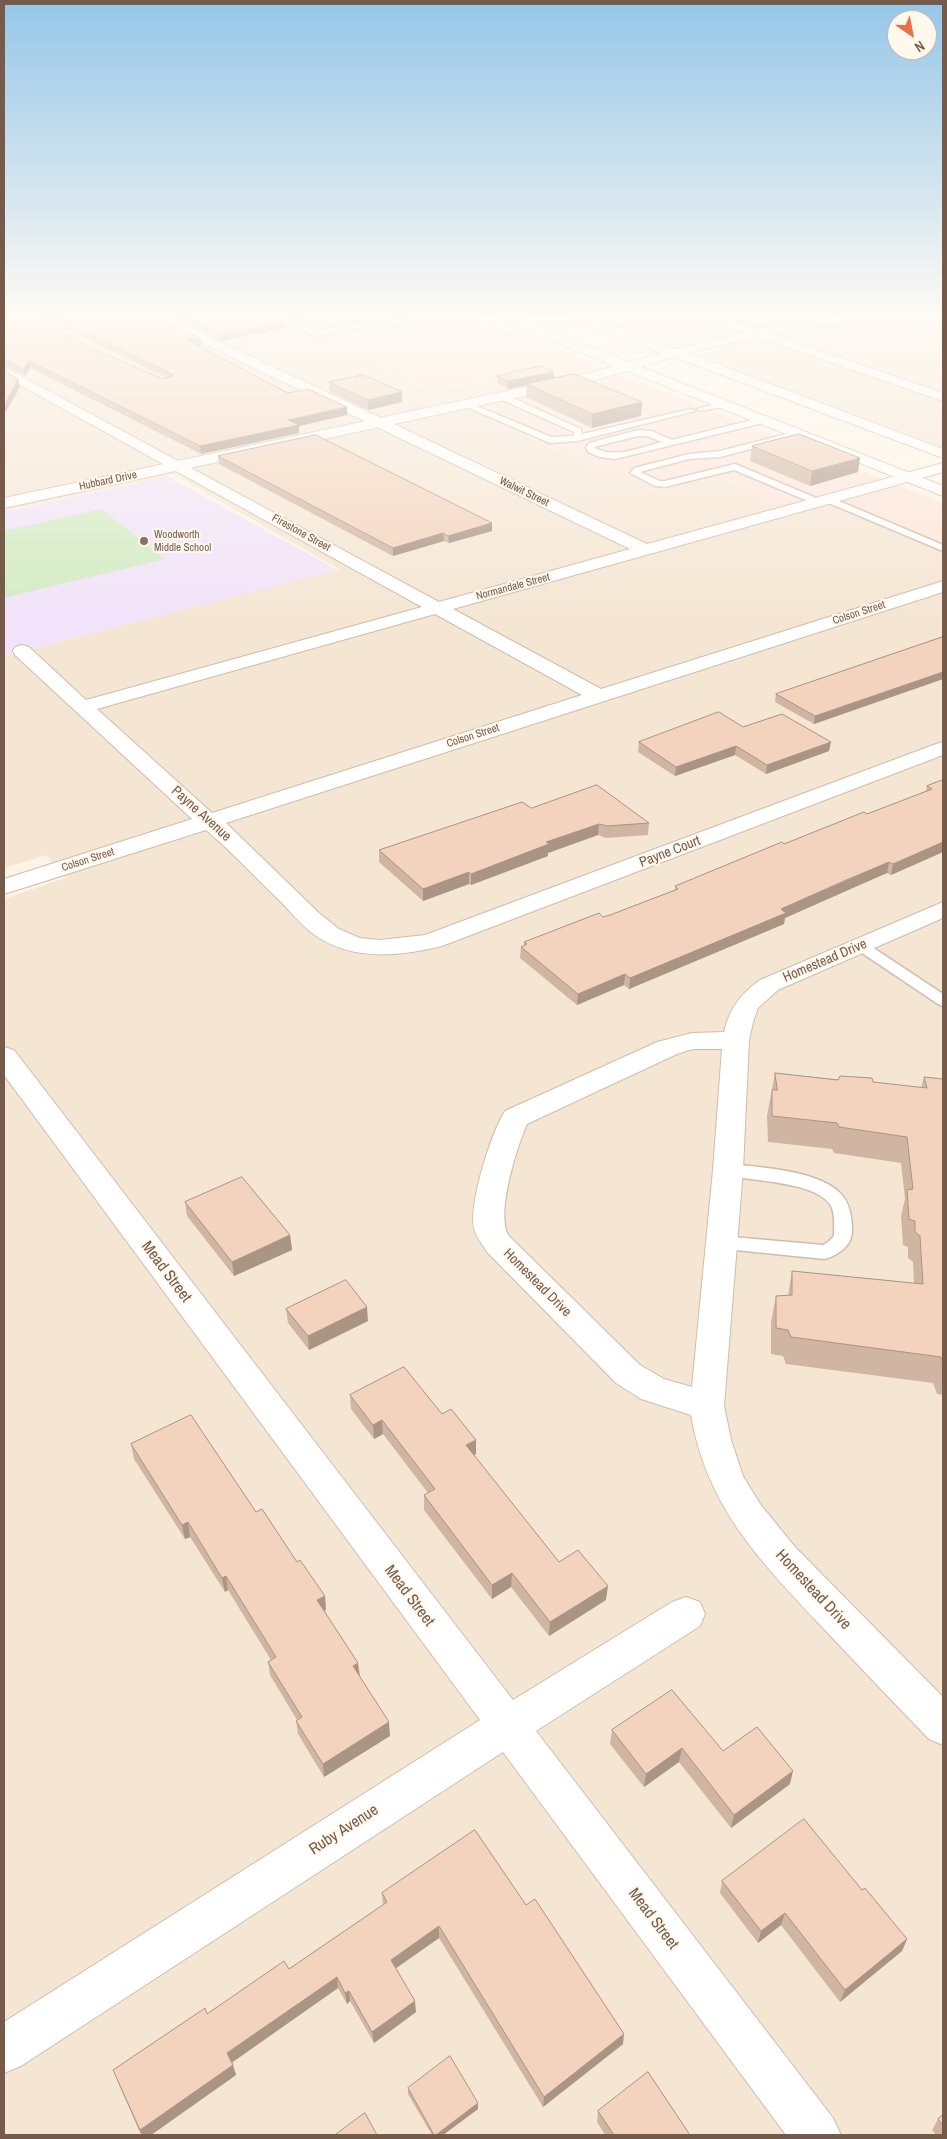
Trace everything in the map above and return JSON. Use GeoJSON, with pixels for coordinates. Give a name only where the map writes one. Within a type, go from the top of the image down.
{"type":"FeatureCollection","features":[{"type":"Feature","properties":{"kind":"street","name":"Firestone Street"},"geometry":{"type":"LineString","coordinates":[[89,417],[598,696]]}},
{"type":"Feature","properties":{"kind":"street","name":"Walwit Street"},"geometry":{"type":"LineString","coordinates":[[368,417],[646,550]]}},
{"type":"Feature","properties":{"kind":"street","name":"Hubbard Drive"},"geometry":{"type":"LineString","coordinates":[[4,503],[403,417]]}},
{"type":"Feature","properties":{"kind":"street"},"geometry":{"type":"LineString","coordinates":[[756,417],[943,491]]}},
{"type":"Feature","properties":{"kind":"street"},"geometry":{"type":"LineString","coordinates":[[845,417],[943,454]]}},
{"type":"Feature","properties":{"kind":"street","name":"Normandale Street"},"geometry":{"type":"LineString","coordinates":[[82,707],[943,468]]}},
{"type":"Feature","properties":{"kind":"street","name":"Colson Street"},"geometry":{"type":"LineString","coordinates":[[4,887],[943,586]]}},
{"type":"Feature","properties":{"kind":"street","name":"Payne Avenue"},"geometry":{"type":"LineString","coordinates":[[22,651],[210,821],[329,934],[360,945],[394,948]]}},
{"type":"Feature","properties":{"kind":"street","name":"Payne Court"},"geometry":{"type":"LineString","coordinates":[[394,948],[433,941],[943,748]]}},
{"type":"Feature","properties":{"kind":"street","name":"Homestead Drive"},"geometry":{"type":"LineString","coordinates":[[943,908],[861,946],[769,985],[754,995],[743,1009],[738,1024],[736,1040],[728,1170],[707,1406],[713,1440],[727,1480],[747,1514],[782,1559],[943,1726]]}},
{"type":"Feature","properties":{"kind":"street","name":"Homestead Drive"},"geometry":{"type":"LineString","coordinates":[[707,1406],[652,1389],[628,1374],[498,1244],[490,1228],[489,1212],[507,1133],[515,1118],[667,1048],[692,1041],[736,1040]]}},
{"type":"Feature","properties":{"kind":"street","name":"Mead Street"},"geometry":{"type":"LineString","coordinates":[[4,1056],[816,2135]]}},
{"type":"Feature","properties":{"kind":"street","name":"Ruby Avenue"},"geometry":{"type":"LineString","coordinates":[[4,2049],[686,1614]]}},
{"type":"Feature","properties":{"kind":"lane"},"geometry":{"type":"LineString","coordinates":[[494,417],[546,439],[577,438],[666,417]]}},
{"type":"Feature","properties":{"kind":"lane"},"geometry":{"type":"LineString","coordinates":[[546,417],[578,432],[577,438]]}},
{"type":"Feature","properties":{"kind":"lane"},"geometry":{"type":"LineString","coordinates":[[670,442],[648,433],[638,433],[590,447],[591,450],[603,455],[616,456],[764,420]]}},
{"type":"Feature","properties":{"kind":"lane"},"geometry":{"type":"LineString","coordinates":[[720,454],[798,434]]}},
{"type":"Feature","properties":{"kind":"lane"},"geometry":{"type":"LineString","coordinates":[[735,466],[738,463],[720,454],[709,452],[638,470],[635,473],[658,484],[665,484],[735,466],[943,548]]}},
{"type":"Feature","properties":{"kind":"lane"},"geometry":{"type":"LineString","coordinates":[[861,946],[943,1001]]}},
{"type":"Feature","properties":{"kind":"lane"},"geometry":{"type":"LineString","coordinates":[[721,1243],[825,1252],[844,1238],[840,1205],[830,1194],[816,1185],[760,1173],[728,1170]]}},
{"type":"Feature","properties":{"kind":"shaded area"},"geometry":{"type":"Polygon","coordinates":[[[4,417],[485,417],[595,469],[615,469],[661,491],[716,476],[780,505],[813,496],[943,552],[943,2135],[4,2135],[4,899],[65,878],[46,855],[4,868],[4,656],[339,569],[173,474],[4,511],[4,417]]]}},
{"type":"Feature","properties":{"kind":"shaded area"},"geometry":{"type":"Polygon","coordinates":[[[484,417],[727,417],[943,503],[943,552],[813,496],[780,506],[716,476],[661,491],[615,469],[595,469],[484,417]]]}},
{"type":"Feature","properties":{"kind":"shaded area"},"geometry":{"type":"Polygon","coordinates":[[[862,417],[943,417],[943,447],[862,417]]]}},
{"type":"Feature","properties":{"kind":"shaded area","name":"Woodworth Middle School"},"geometry":{"type":"Polygon","coordinates":[[[167,476],[337,570],[4,656],[4,512],[167,476]]]}},
{"type":"Feature","properties":{"kind":"green space"},"geometry":{"type":"Polygon","coordinates":[[[101,509],[165,559],[4,598],[4,531],[101,509]]]}},
{"type":"Feature","properties":{"kind":"building"},"geometry":{"type":"Polygon","coordinates":[[[141,417],[302,417],[288,420],[299,425],[200,446],[141,417]]]}},
{"type":"Feature","properties":{"kind":"building"},"geometry":{"type":"Polygon","coordinates":[[[799,434],[860,458],[812,471],[752,446],[799,434]]]}},
{"type":"Feature","properties":{"kind":"building"},"geometry":{"type":"Polygon","coordinates":[[[316,435],[492,523],[448,536],[443,533],[393,548],[218,456],[316,435]]]}},
{"type":"Feature","properties":{"kind":"building"},"geometry":{"type":"Polygon","coordinates":[[[943,637],[943,672],[815,716],[776,694],[943,637]]]}},
{"type":"Feature","properties":{"kind":"building"},"geometry":{"type":"Polygon","coordinates":[[[719,712],[743,727],[782,714],[831,742],[767,765],[736,746],[676,767],[639,742],[719,712]]]}},
{"type":"Feature","properties":{"kind":"building"},"geometry":{"type":"Polygon","coordinates":[[[943,780],[943,842],[893,864],[889,862],[844,881],[781,909],[786,913],[630,978],[625,974],[578,994],[521,947],[527,944],[524,942],[599,913],[603,917],[610,915],[678,889],[675,886],[782,842],[784,844],[864,812],[867,814],[932,789],[927,786],[943,780]]]}},
{"type":"Feature","properties":{"kind":"building"},"geometry":{"type":"Polygon","coordinates":[[[597,785],[649,823],[607,826],[599,824],[546,842],[549,844],[471,874],[469,872],[423,889],[379,850],[522,802],[531,808],[597,785]]]}},
{"type":"Feature","properties":{"kind":"building"},"geometry":{"type":"Polygon","coordinates":[[[775,1073],[838,1080],[840,1076],[872,1078],[873,1082],[927,1088],[924,1077],[943,1079],[943,1364],[941,1357],[791,1337],[788,1330],[776,1328],[776,1296],[792,1295],[792,1271],[923,1284],[920,1236],[915,1232],[915,1221],[909,1219],[907,1190],[913,1189],[907,1137],[839,1127],[837,1123],[772,1116],[772,1090],[777,1090],[775,1073]]]}},
{"type":"Feature","properties":{"kind":"building"},"geometry":{"type":"Polygon","coordinates":[[[242,1177],[290,1235],[232,1262],[185,1202],[242,1177]]]}},
{"type":"Feature","properties":{"kind":"building"},"geometry":{"type":"Polygon","coordinates":[[[346,1280],[367,1307],[308,1336],[286,1309],[346,1280]]]}},
{"type":"Feature","properties":{"kind":"building"},"geometry":{"type":"Polygon","coordinates":[[[404,1367],[442,1414],[451,1409],[476,1440],[466,1445],[559,1562],[578,1550],[608,1586],[550,1622],[512,1573],[492,1585],[424,1495],[435,1489],[382,1420],[373,1425],[350,1395],[404,1367]]]}},
{"type":"Feature","properties":{"kind":"building"},"geometry":{"type":"Polygon","coordinates":[[[191,1415],[256,1512],[262,1509],[297,1562],[300,1560],[325,1596],[317,1600],[358,1663],[353,1666],[389,1722],[323,1764],[296,1721],[302,1717],[268,1662],[276,1657],[226,1576],[222,1578],[188,1522],[182,1525],[131,1444],[191,1415]]]}},
{"type":"Feature","properties":{"kind":"building"},"geometry":{"type":"Polygon","coordinates":[[[672,1690],[723,1751],[757,1727],[793,1771],[734,1815],[682,1748],[646,1774],[612,1730],[672,1690]]]}},
{"type":"Feature","properties":{"kind":"building"},"geometry":{"type":"Polygon","coordinates":[[[804,1819],[862,1890],[865,1888],[907,1939],[845,1990],[785,1913],[761,1931],[722,1881],[804,1819]]]}},
{"type":"Feature","properties":{"kind":"building"},"geometry":{"type":"Polygon","coordinates":[[[475,1830],[526,1905],[535,1899],[624,2034],[544,2097],[439,1926],[391,1960],[415,2001],[372,2032],[349,1991],[345,1993],[337,1977],[227,2053],[233,2065],[140,2130],[113,2070],[205,2008],[207,2014],[284,1961],[289,1969],[387,1902],[382,1893],[475,1830]]]}},
{"type":"Feature","properties":{"kind":"building"},"geometry":{"type":"Polygon","coordinates":[[[450,2056],[478,2103],[434,2135],[408,2088],[450,2056]]]}},
{"type":"Feature","properties":{"kind":"building"},"geometry":{"type":"Polygon","coordinates":[[[648,2072],[690,2135],[614,2135],[598,2111],[648,2072]]]}},
{"type":"Feature","properties":{"kind":"building"},"geometry":{"type":"Polygon","coordinates":[[[365,2113],[377,2135],[335,2135],[365,2113]]]}},
{"type":"Feature","properties":{"kind":"building"},"geometry":{"type":"Polygon","coordinates":[[[943,2115],[943,2125],[938,2119],[943,2115]]]}},
{"type":"Feature","properties":{"kind":"place","name":"Woodworth Middle School"},"geometry":{"type":"Point","coordinates":[144,541]}}]}
